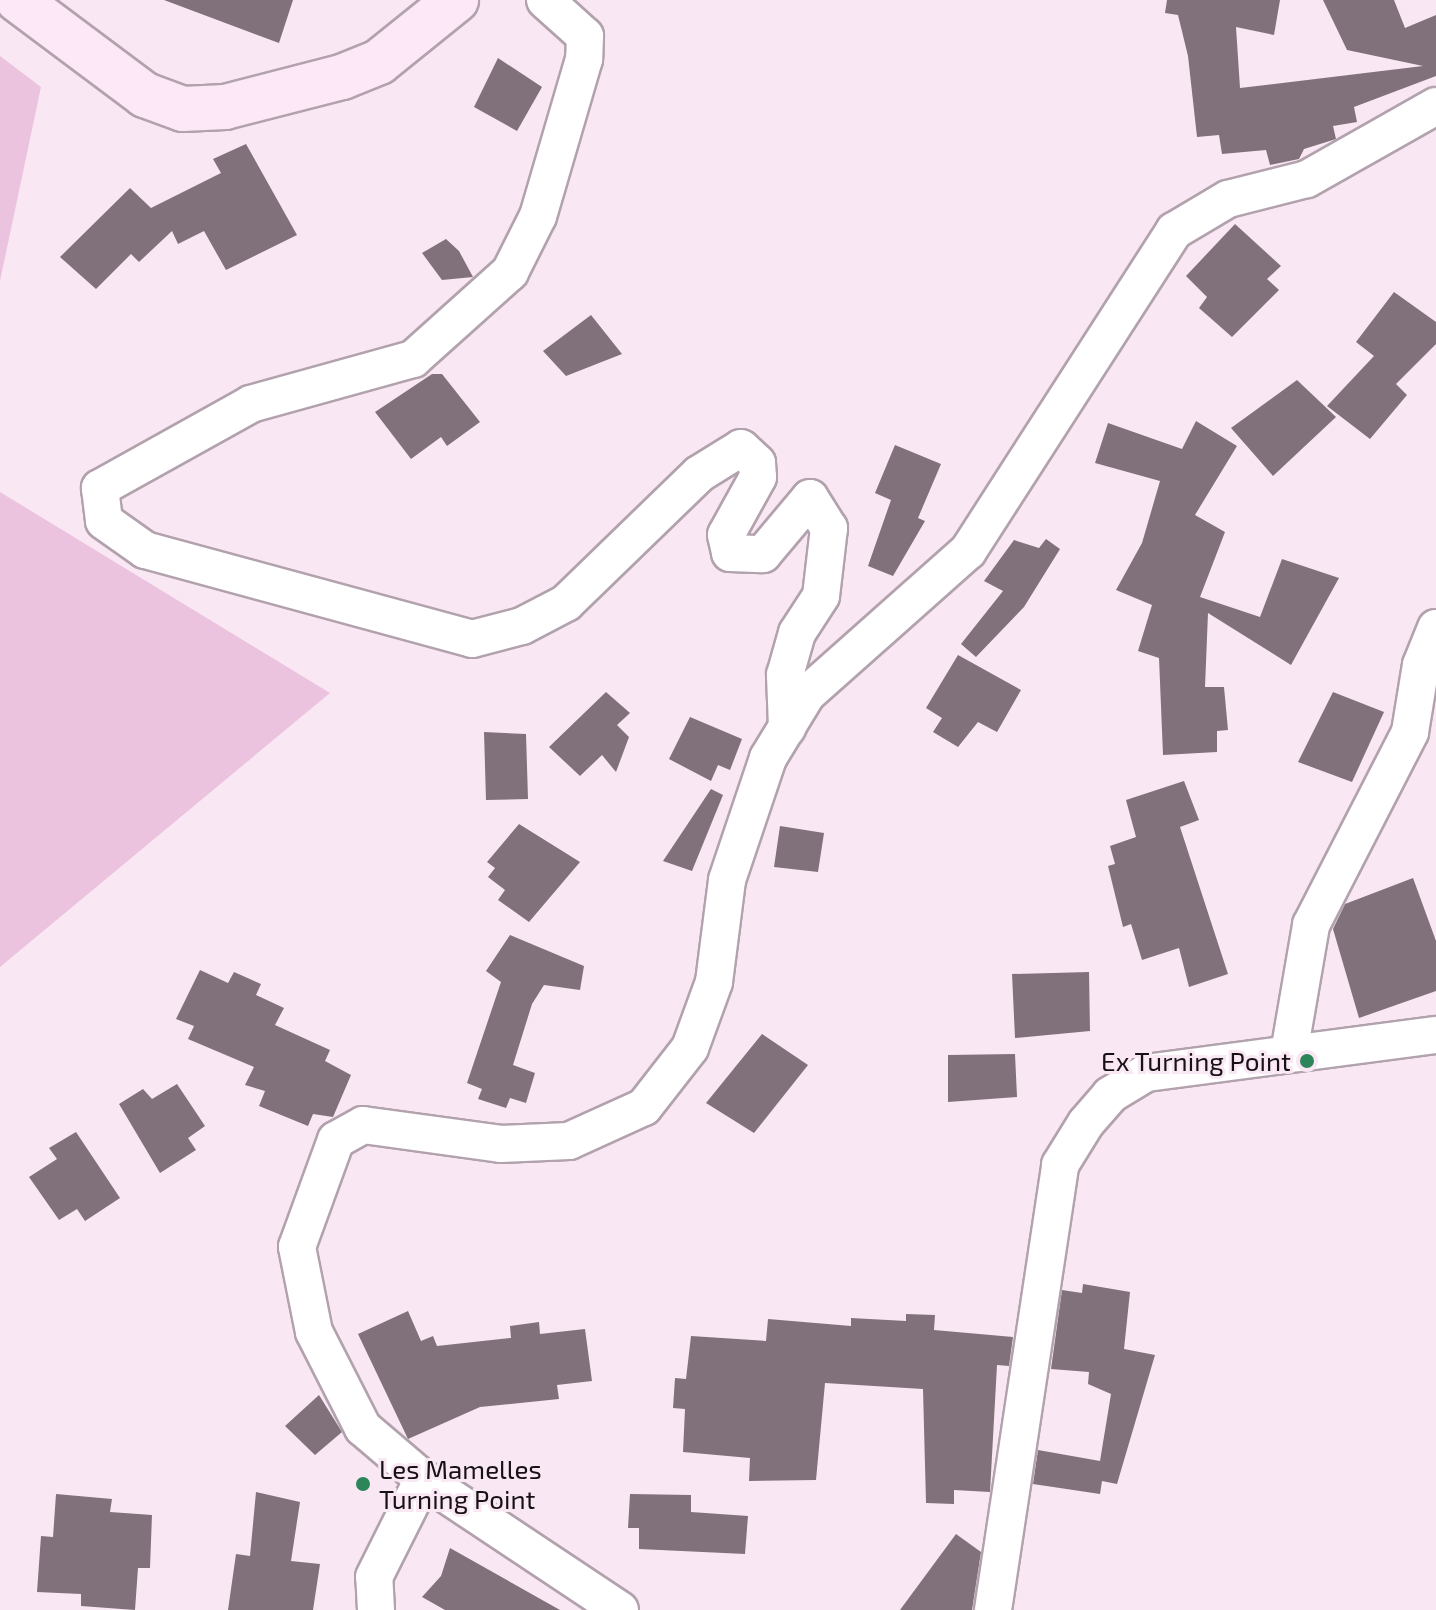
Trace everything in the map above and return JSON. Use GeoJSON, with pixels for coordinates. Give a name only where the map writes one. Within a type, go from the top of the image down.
{"type":"FeatureCollection","features":[{"type":"Feature","properties":{"kind":"main road"},"geometry":{"type":"LineString","coordinates":[[18,0],[145,95],[183,109],[274,96],[379,62],[456,0]]}},
{"type":"Feature","properties":{"kind":"street"},"geometry":{"type":"LineString","coordinates":[[545,0],[585,36],[584,59],[538,216],[510,272],[413,359],[251,404],[100,488],[104,521],[145,550],[472,639],[522,626],[566,603],[699,474],[741,448],[757,463],[758,477],[726,535],[730,553],[763,554],[810,498],[829,528],[821,596],[797,633],[785,675],[787,728]]}},
{"type":"Feature","properties":{"kind":"street"},"geometry":{"type":"LineString","coordinates":[[620,1610],[423,1479],[363,1428],[314,1332],[297,1247],[336,1140],[363,1125],[501,1144],[569,1141],[644,1107],[690,1048],[714,982],[727,880],[768,758],[807,694],[968,551],[1174,231],[1228,199],[1307,179],[1436,106]]}},
{"type":"Feature","properties":{"kind":"street"},"geometry":{"type":"LineString","coordinates":[[1289,1053],[1311,925],[1410,732],[1421,665],[1436,628]]}},
{"type":"Feature","properties":{"kind":"street"},"geometry":{"type":"LineString","coordinates":[[993,1610],[1060,1165],[1110,1095],[1146,1073],[1436,1035]]}},
{"type":"Feature","properties":{"kind":"street"},"geometry":{"type":"LineString","coordinates":[[376,1610],[374,1577],[423,1479]]}},
{"type":"Feature","properties":{"kind":"shaded area"},"geometry":{"type":"Polygon","coordinates":[[[0,56],[41,87],[0,281],[0,56]]]}},
{"type":"Feature","properties":{"kind":"shaded area"},"geometry":{"type":"Polygon","coordinates":[[[0,492],[330,693],[0,967],[0,492]]]}},
{"type":"Feature","properties":{"kind":"building"},"geometry":{"type":"Polygon","coordinates":[[[164,0],[293,0],[279,43],[164,0]]]}},
{"type":"Feature","properties":{"kind":"building"},"geometry":{"type":"Polygon","coordinates":[[[1167,0],[1280,0],[1274,35],[1236,27],[1240,88],[1423,66],[1347,50],[1323,0],[1394,0],[1405,28],[1436,15],[1436,76],[1354,107],[1357,122],[1333,126],[1336,139],[1304,149],[1299,159],[1270,165],[1266,150],[1222,154],[1219,135],[1197,137],[1188,56],[1178,15],[1165,13],[1167,0]]]}},
{"type":"Feature","properties":{"kind":"building"},"geometry":{"type":"Polygon","coordinates":[[[498,58],[542,87],[517,131],[474,107],[498,58]]]}},
{"type":"Feature","properties":{"kind":"building"},"geometry":{"type":"Polygon","coordinates":[[[246,144],[297,235],[226,270],[204,231],[178,244],[172,231],[139,262],[131,254],[96,289],[60,257],[130,188],[151,208],[221,173],[213,159],[246,144]]]}},
{"type":"Feature","properties":{"kind":"building"},"geometry":{"type":"Polygon","coordinates":[[[1235,224],[1281,266],[1267,279],[1279,290],[1232,337],[1199,308],[1207,297],[1186,276],[1235,224]]]}},
{"type":"Feature","properties":{"kind":"building"},"geometry":{"type":"Polygon","coordinates":[[[446,239],[459,251],[473,277],[442,280],[422,253],[446,239]]]}},
{"type":"Feature","properties":{"kind":"building"},"geometry":{"type":"Polygon","coordinates":[[[1394,292],[1436,322],[1436,344],[1396,384],[1407,395],[1370,439],[1327,406],[1374,356],[1356,342],[1394,292]]]}},
{"type":"Feature","properties":{"kind":"building"},"geometry":{"type":"Polygon","coordinates":[[[591,315],[622,354],[566,376],[543,351],[591,315]]]}},
{"type":"Feature","properties":{"kind":"building"},"geometry":{"type":"Polygon","coordinates":[[[432,374],[442,374],[480,422],[447,446],[441,437],[411,459],[375,412],[432,374]]]}},
{"type":"Feature","properties":{"kind":"building"},"geometry":{"type":"Polygon","coordinates":[[[1297,380],[1336,417],[1273,476],[1231,428],[1297,380]]]}},
{"type":"Feature","properties":{"kind":"building"},"geometry":{"type":"Polygon","coordinates":[[[1196,421],[1237,446],[1195,515],[1225,532],[1200,597],[1260,617],[1282,559],[1339,578],[1291,665],[1208,613],[1205,687],[1224,687],[1228,730],[1217,731],[1217,752],[1163,755],[1159,658],[1138,651],[1152,605],[1116,590],[1142,543],[1160,481],[1095,463],[1108,423],[1182,449],[1196,421]]]}},
{"type":"Feature","properties":{"kind":"building"},"geometry":{"type":"Polygon","coordinates":[[[895,445],[941,464],[918,518],[925,521],[893,576],[868,566],[891,500],[875,493],[895,445]]]}},
{"type":"Feature","properties":{"kind":"building"},"geometry":{"type":"Polygon","coordinates":[[[1046,539],[1060,549],[1024,607],[976,657],[961,644],[1003,591],[984,581],[1014,540],[1039,548],[1046,539]]]}},
{"type":"Feature","properties":{"kind":"building"},"geometry":{"type":"Polygon","coordinates":[[[958,655],[1021,690],[997,732],[978,722],[958,747],[933,732],[942,718],[926,708],[958,655]]]}},
{"type":"Feature","properties":{"kind":"building"},"geometry":{"type":"Polygon","coordinates":[[[606,692],[630,713],[617,725],[629,737],[616,772],[602,755],[580,776],[549,747],[606,692]]]}},
{"type":"Feature","properties":{"kind":"building"},"geometry":{"type":"Polygon","coordinates":[[[1333,692],[1384,712],[1352,782],[1298,762],[1333,692]]]}},
{"type":"Feature","properties":{"kind":"building"},"geometry":{"type":"Polygon","coordinates":[[[690,717],[742,739],[730,770],[718,765],[711,781],[669,759],[690,717]]]}},
{"type":"Feature","properties":{"kind":"building"},"geometry":{"type":"Polygon","coordinates":[[[484,732],[526,734],[528,799],[486,800],[484,732]]]}},
{"type":"Feature","properties":{"kind":"building"},"geometry":{"type":"Polygon","coordinates":[[[1184,781],[1199,820],[1180,827],[1228,974],[1189,987],[1179,948],[1142,960],[1131,924],[1123,927],[1108,866],[1115,864],[1110,846],[1136,837],[1126,800],[1184,781]]]}},
{"type":"Feature","properties":{"kind":"building"},"geometry":{"type":"Polygon","coordinates":[[[711,789],[723,795],[692,871],[663,861],[711,789]]]}},
{"type":"Feature","properties":{"kind":"building"},"geometry":{"type":"Polygon","coordinates":[[[519,824],[580,862],[529,922],[498,900],[505,890],[488,877],[495,868],[487,862],[519,824]]]}},
{"type":"Feature","properties":{"kind":"building"},"geometry":{"type":"Polygon","coordinates":[[[780,826],[824,833],[818,872],[774,867],[780,826]]]}},
{"type":"Feature","properties":{"kind":"building"},"geometry":{"type":"Polygon","coordinates":[[[1413,878],[1436,941],[1436,991],[1359,1018],[1333,929],[1345,904],[1413,878]]]}},
{"type":"Feature","properties":{"kind":"building"},"geometry":{"type":"Polygon","coordinates":[[[510,935],[584,966],[580,990],[544,985],[532,1004],[513,1065],[535,1073],[526,1103],[510,1098],[506,1108],[478,1099],[482,1089],[467,1083],[501,982],[486,971],[510,935]]]}},
{"type":"Feature","properties":{"kind":"building"},"geometry":{"type":"Polygon","coordinates":[[[200,970],[228,983],[234,972],[261,984],[256,995],[284,1008],[275,1025],[330,1050],[325,1061],[351,1075],[333,1117],[313,1114],[308,1126],[259,1106],[265,1091],[245,1085],[254,1067],[188,1039],[194,1026],[176,1019],[200,970]]]}},
{"type":"Feature","properties":{"kind":"building"},"geometry":{"type":"Polygon","coordinates":[[[1089,972],[1090,1031],[1015,1038],[1012,974],[1089,972]]]}},
{"type":"Feature","properties":{"kind":"building"},"geometry":{"type":"Polygon","coordinates":[[[762,1034],[808,1065],[754,1133],[706,1103],[762,1034]]]}},
{"type":"Feature","properties":{"kind":"building"},"geometry":{"type":"Polygon","coordinates":[[[1015,1054],[1017,1097],[948,1102],[948,1055],[1015,1054]]]}},
{"type":"Feature","properties":{"kind":"building"},"geometry":{"type":"Polygon","coordinates":[[[177,1084],[205,1126],[188,1138],[196,1150],[160,1173],[119,1104],[143,1089],[152,1099],[177,1084]]]}},
{"type":"Feature","properties":{"kind":"building"},"geometry":{"type":"Polygon","coordinates":[[[76,1132],[120,1198],[85,1221],[77,1209],[59,1220],[29,1177],[57,1159],[49,1148],[76,1132]]]}},
{"type":"Feature","properties":{"kind":"building"},"geometry":{"type":"Polygon","coordinates":[[[1083,1284],[1130,1292],[1124,1349],[1155,1355],[1117,1484],[1102,1481],[1100,1494],[1033,1484],[1038,1450],[1100,1461],[1111,1394],[1088,1384],[1089,1372],[1051,1369],[1062,1290],[1082,1293],[1083,1284]]]}},
{"type":"Feature","properties":{"kind":"building"},"geometry":{"type":"Polygon","coordinates":[[[408,1311],[421,1341],[433,1336],[437,1346],[511,1338],[510,1326],[539,1322],[540,1334],[585,1329],[592,1381],[557,1385],[559,1399],[480,1407],[408,1439],[358,1334],[408,1311]]]}},
{"type":"Feature","properties":{"kind":"building"},"geometry":{"type":"Polygon","coordinates":[[[906,1314],[935,1315],[934,1330],[1013,1337],[1009,1366],[997,1365],[990,1492],[954,1490],[954,1504],[926,1503],[923,1389],[825,1383],[816,1480],[749,1481],[750,1458],[683,1452],[685,1409],[673,1408],[675,1378],[686,1379],[691,1336],[766,1341],[768,1319],[851,1326],[851,1318],[906,1321],[906,1314]]]}},
{"type":"Feature","properties":{"kind":"building"},"geometry":{"type":"Polygon","coordinates":[[[319,1395],[342,1432],[315,1455],[285,1426],[319,1395]]]}},
{"type":"Feature","properties":{"kind":"building"},"geometry":{"type":"Polygon","coordinates":[[[256,1492],[300,1502],[291,1561],[320,1564],[313,1610],[228,1610],[236,1554],[250,1556],[256,1492]]]}},
{"type":"Feature","properties":{"kind":"building"},"geometry":{"type":"Polygon","coordinates":[[[56,1494],[112,1499],[110,1512],[152,1515],[150,1568],[138,1568],[135,1610],[81,1606],[81,1594],[37,1592],[41,1536],[53,1537],[56,1494]]]}},
{"type":"Feature","properties":{"kind":"building"},"geometry":{"type":"Polygon","coordinates":[[[630,1494],[691,1495],[691,1512],[748,1516],[745,1554],[639,1549],[639,1528],[628,1528],[630,1494]]]}},
{"type":"Feature","properties":{"kind":"building"},"geometry":{"type":"Polygon","coordinates":[[[956,1534],[981,1552],[972,1610],[900,1610],[956,1534]]]}},
{"type":"Feature","properties":{"kind":"building"},"geometry":{"type":"Polygon","coordinates":[[[450,1548],[560,1610],[445,1610],[422,1597],[441,1576],[450,1548]]]}},
{"type":"Feature","properties":{"kind":"place","name":"Ex Turning Point"},"geometry":{"type":"Point","coordinates":[1307,1061]}},
{"type":"Feature","properties":{"kind":"place","name":"Les Mamelles Turning Point"},"geometry":{"type":"Point","coordinates":[363,1484]}}]}
